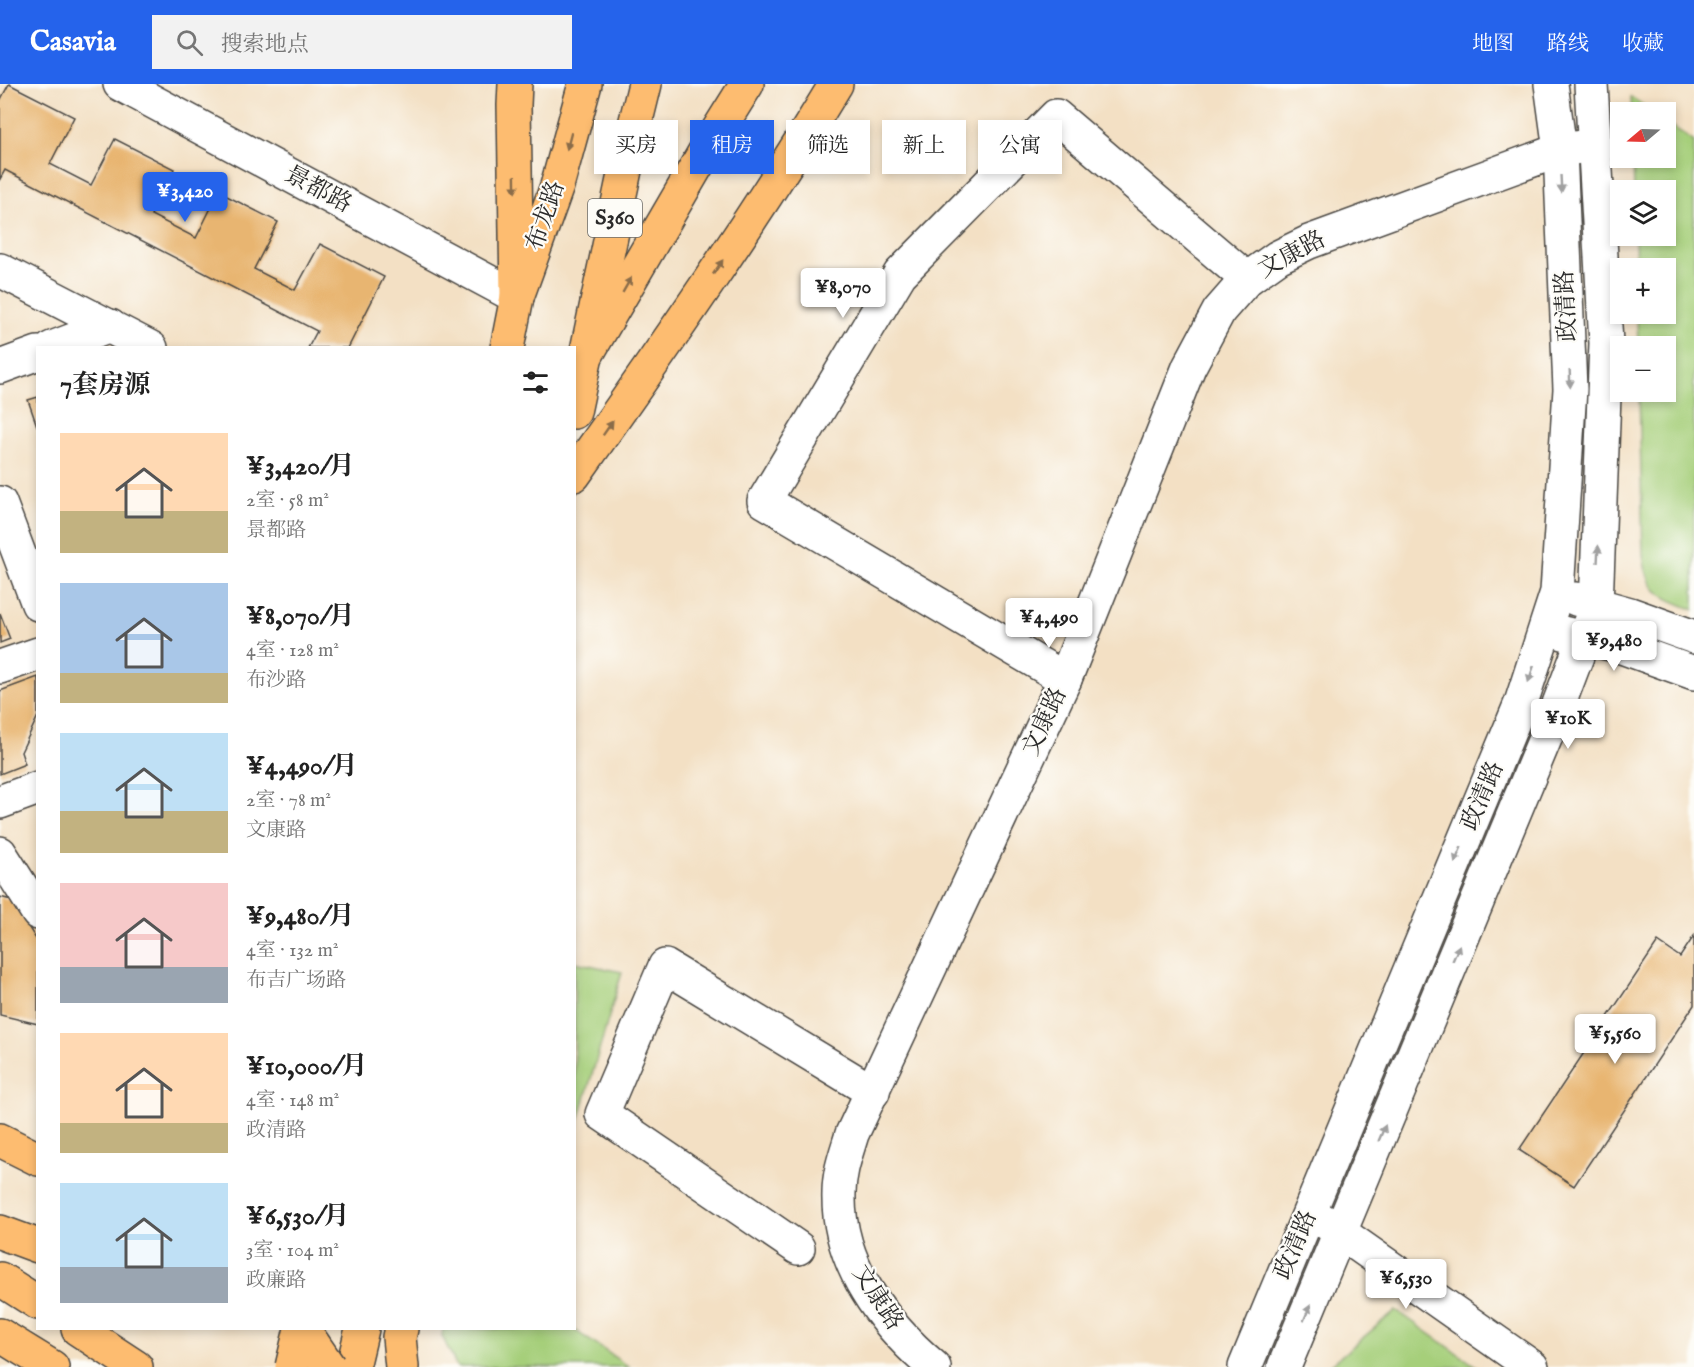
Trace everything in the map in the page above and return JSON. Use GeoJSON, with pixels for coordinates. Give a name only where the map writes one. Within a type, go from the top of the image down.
{"type":"FeatureCollection","features":[{"type":"Feature","properties":{"kind":"main road"},"geometry":{"type":"LineString","coordinates":[[515,84],[517,297]]}},
{"type":"Feature","properties":{"kind":"main road","name":"布龙路"},"geometry":{"type":"LineString","coordinates":[[507,346],[517,297],[557,186],[585,84]]}},
{"type":"Feature","properties":{"kind":"main road","name":"S360"},"geometry":{"type":"LineString","coordinates":[[576,403],[645,84]]}},
{"type":"Feature","properties":{"kind":"main road"},"geometry":{"type":"LineString","coordinates":[[587,354],[747,84]]}},
{"type":"Feature","properties":{"kind":"main road"},"geometry":{"type":"LineString","coordinates":[[576,473],[785,168],[836,84]]}},
{"type":"Feature","properties":{"kind":"main road"},"geometry":{"type":"LineString","coordinates":[[0,1140],[36,1158]]}},
{"type":"Feature","properties":{"kind":"main road"},"geometry":{"type":"LineString","coordinates":[[0,1232],[36,1245]]}},
{"type":"Feature","properties":{"kind":"main road"},"geometry":{"type":"LineString","coordinates":[[0,1279],[36,1302]]}},
{"type":"Feature","properties":{"kind":"main road"},"geometry":{"type":"LineString","coordinates":[[80,1330],[136,1367]]}},
{"type":"Feature","properties":{"kind":"main road"},"geometry":{"type":"LineString","coordinates":[[292,1367],[302,1330]]}},
{"type":"Feature","properties":{"kind":"main road"},"geometry":{"type":"LineString","coordinates":[[303,1330],[329,1367]]}},
{"type":"Feature","properties":{"kind":"main road"},"geometry":{"type":"LineString","coordinates":[[353,1367],[362,1330]]}},
{"type":"Feature","properties":{"kind":"main road"},"geometry":{"type":"LineString","coordinates":[[401,1330],[399,1337],[402,1367]]}},
{"type":"Feature","properties":{"kind":"main road"},"geometry":{"type":"LineString","coordinates":[[0,1335],[52,1367]]}},
{"type":"Feature","properties":{"kind":"street","name":"景都路"},"geometry":{"type":"LineString","coordinates":[[120,84],[517,297]]}},
{"type":"Feature","properties":{"kind":"street","name":"政清路"},"geometry":{"type":"LineString","coordinates":[[1245,1367],[1521,703],[1557,592],[1570,389],[1560,150],[1551,84]]}},
{"type":"Feature","properties":{"kind":"street","name":"政清路"},"geometry":{"type":"LineString","coordinates":[[1284,1367],[1554,717],[1596,606],[1606,343],[1591,84]]}},
{"type":"Feature","properties":{"kind":"street"},"geometry":{"type":"LineString","coordinates":[[1065,679],[764,501],[900,274],[1056,116],[1247,279]]}},
{"type":"Feature","properties":{"kind":"street","name":"文康路"},"geometry":{"type":"LineString","coordinates":[[934,1367],[895,1330],[864,1285],[848,1249],[841,1221],[839,1193],[843,1163],[852,1134],[1065,679],[1188,367],[1219,311],[1247,279],[1278,257],[1309,242],[1560,150],[1595,145]]}},
{"type":"Feature","properties":{"kind":"street"},"geometry":{"type":"LineString","coordinates":[[0,270],[147,346]]}},
{"type":"Feature","properties":{"kind":"street"},"geometry":{"type":"LineString","coordinates":[[57,346],[110,326]]}},
{"type":"Feature","properties":{"kind":"street"},"geometry":{"type":"LineString","coordinates":[[0,368],[36,354]]}},
{"type":"Feature","properties":{"kind":"street"},"geometry":{"type":"LineString","coordinates":[[0,503],[36,599]]}},
{"type":"Feature","properties":{"kind":"street"},"geometry":{"type":"LineString","coordinates":[[1557,592],[1596,606],[1630,614],[1694,637]]}},
{"type":"Feature","properties":{"kind":"street"},"geometry":{"type":"LineString","coordinates":[[1546,628],[1619,646],[1694,673]]}},
{"type":"Feature","properties":{"kind":"street"},"geometry":{"type":"LineString","coordinates":[[0,667],[36,655]]}},
{"type":"Feature","properties":{"kind":"street"},"geometry":{"type":"LineString","coordinates":[[0,802],[36,790]]}},
{"type":"Feature","properties":{"kind":"street"},"geometry":{"type":"LineString","coordinates":[[0,853],[36,910]]}},
{"type":"Feature","properties":{"kind":"street"},"geometry":{"type":"LineString","coordinates":[[798,1248],[602,1114],[665,966],[873,1092]]}},
{"type":"Feature","properties":{"kind":"street"},"geometry":{"type":"LineString","coordinates":[[1310,1211],[1532,1367]]}},
{"type":"Feature","properties":{"kind":"green space"},"geometry":{"type":"Polygon","coordinates":[[[1676,129],[1694,142],[1694,610],[1664,597],[1652,586],[1643,555],[1639,402],[1676,402],[1676,336],[1638,336],[1637,324],[1676,324],[1676,258],[1636,258],[1635,246],[1676,246],[1676,180],[1634,180],[1633,168],[1676,168],[1676,129]]]}},
{"type":"Feature","properties":{"kind":"green space"},"geometry":{"type":"Polygon","coordinates":[[[576,962],[622,972],[576,1130],[576,962]]]}},
{"type":"Feature","properties":{"kind":"green space"},"geometry":{"type":"Polygon","coordinates":[[[1396,1310],[1477,1367],[1328,1367],[1396,1310]]]}},
{"type":"Feature","properties":{"kind":"green space"},"geometry":{"type":"Polygon","coordinates":[[[443,1330],[574,1330],[629,1367],[457,1367],[442,1336],[443,1330]]]}},
{"type":"Feature","properties":{"kind":"building"},"geometry":{"type":"Polygon","coordinates":[[[9,84],[74,117],[50,164],[91,185],[115,139],[174,169],[151,215],[196,238],[219,192],[278,222],[254,269],[295,290],[320,244],[384,277],[349,346],[309,346],[317,331],[5,170],[0,179],[0,101],[9,84]]]}},
{"type":"Feature","properties":{"kind":"building"},"geometry":{"type":"Polygon","coordinates":[[[36,398],[36,423],[28,400],[36,398]]]}},
{"type":"Feature","properties":{"kind":"building"},"geometry":{"type":"Polygon","coordinates":[[[0,613],[10,639],[0,643],[0,613]]]}},
{"type":"Feature","properties":{"kind":"building"},"geometry":{"type":"Polygon","coordinates":[[[36,678],[36,720],[21,752],[25,764],[0,774],[0,691],[36,678]]]}},
{"type":"Feature","properties":{"kind":"building"},"geometry":{"type":"Polygon","coordinates":[[[0,897],[11,900],[36,939],[36,1024],[0,1015],[0,897]]]}},
{"type":"Feature","properties":{"kind":"building"},"geometry":{"type":"Polygon","coordinates":[[[1694,936],[1694,1005],[1574,1186],[1519,1150],[1658,942],[1680,957],[1694,936]]]}}]}
